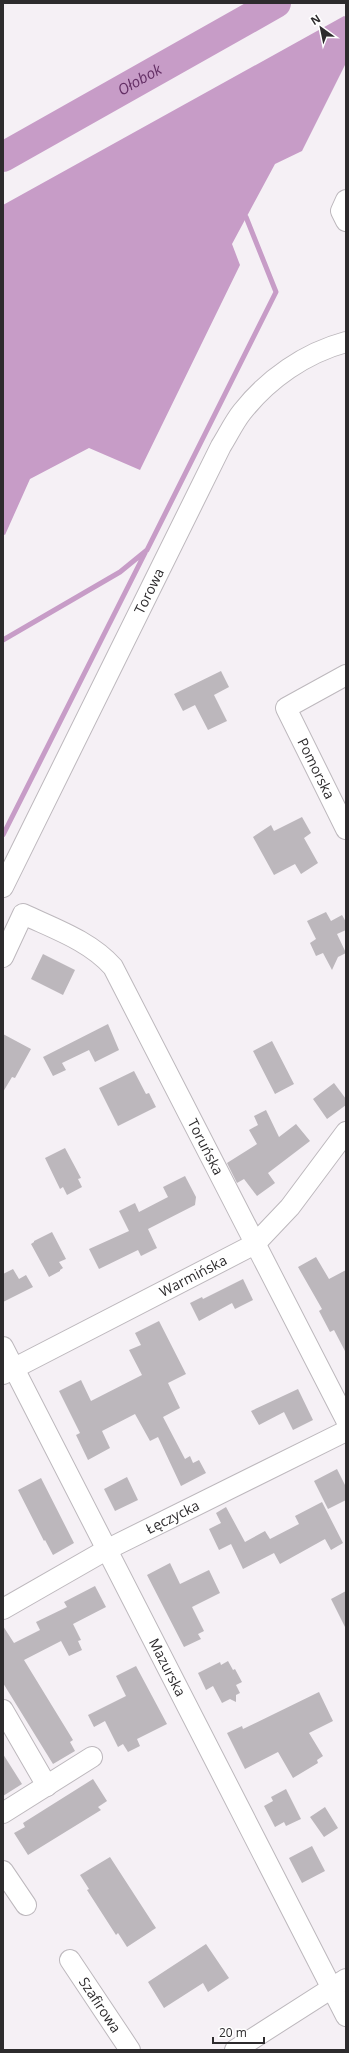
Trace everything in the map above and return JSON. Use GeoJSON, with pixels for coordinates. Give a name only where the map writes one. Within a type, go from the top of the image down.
{"type":"FeatureCollection","features":[{"type":"Feature","properties":{"kind":"street"},"geometry":{"type":"LineString","coordinates":[[346,200],[341,211],[346,221]]}},
{"type":"Feature","properties":{"kind":"street","name":"Torowa"},"geometry":{"type":"LineString","coordinates":[[3,887],[221,446],[241,412],[263,389],[291,367],[315,353],[346,342]]}},
{"type":"Feature","properties":{"kind":"street","name":"Pomorska"},"geometry":{"type":"LineString","coordinates":[[346,675],[286,708],[346,829]]}},
{"type":"Feature","properties":{"kind":"street","name":"Toruńska"},"geometry":{"type":"LineString","coordinates":[[3,957],[23,914],[84,943],[104,956],[114,966],[346,1420]]}},
{"type":"Feature","properties":{"kind":"street","name":"Warmińska"},"geometry":{"type":"LineString","coordinates":[[8,1371],[255,1244],[290,1207],[346,1132]]}},
{"type":"Feature","properties":{"kind":"street","name":"Mazurska"},"geometry":{"type":"LineString","coordinates":[[3,1347],[8,1371],[339,1983],[346,2016]]}},
{"type":"Feature","properties":{"kind":"street","name":"Łęczycka"},"geometry":{"type":"LineString","coordinates":[[3,1609],[106,1550],[346,1432]]}},
{"type":"Feature","properties":{"kind":"street"},"geometry":{"type":"LineString","coordinates":[[3,1710],[47,1786]]}},
{"type":"Feature","properties":{"kind":"street"},"geometry":{"type":"LineString","coordinates":[[3,1814],[92,1757]]}},
{"type":"Feature","properties":{"kind":"street"},"geometry":{"type":"LineString","coordinates":[[3,1871],[26,1905]]}},
{"type":"Feature","properties":{"kind":"street","name":"Szafirowa"},"geometry":{"type":"LineString","coordinates":[[70,1960],[130,2050]]}},
{"type":"Feature","properties":{"kind":"street"},"geometry":{"type":"LineString","coordinates":[[235,2050],[339,1983]]}},
{"type":"Feature","properties":{"kind":"shaded area"},"geometry":{"type":"Polygon","coordinates":[[[344,16],[346,17],[346,63],[302,151],[275,164],[232,244],[240,265],[140,470],[89,448],[30,479],[5,535],[3,534],[3,205],[344,16]]]}},
{"type":"Feature","properties":{"kind":"building"},"geometry":{"type":"Polygon","coordinates":[[[221,671],[229,687],[214,695],[227,721],[208,730],[195,705],[183,711],[174,694],[221,671]]]}},
{"type":"Feature","properties":{"kind":"building"},"geometry":{"type":"Polygon","coordinates":[[[302,817],[311,833],[304,838],[318,863],[301,874],[295,864],[274,875],[253,837],[271,825],[274,831],[302,817]]]}},
{"type":"Feature","properties":{"kind":"building"},"geometry":{"type":"Polygon","coordinates":[[[326,912],[331,921],[342,915],[346,922],[346,930],[337,934],[346,953],[338,957],[332,970],[323,953],[316,956],[310,943],[316,939],[307,921],[326,912]]]}},
{"type":"Feature","properties":{"kind":"building"},"geometry":{"type":"Polygon","coordinates":[[[43,954],[75,970],[63,995],[31,979],[43,954]]]}},
{"type":"Feature","properties":{"kind":"building"},"geometry":{"type":"Polygon","coordinates":[[[108,1024],[119,1050],[95,1062],[89,1050],[62,1063],[66,1070],[53,1076],[43,1057],[108,1024]]]}},
{"type":"Feature","properties":{"kind":"building"},"geometry":{"type":"Polygon","coordinates":[[[3,1034],[31,1049],[15,1078],[12,1077],[3,1092],[3,1034]]]}},
{"type":"Feature","properties":{"kind":"building"},"geometry":{"type":"Polygon","coordinates":[[[272,1041],[294,1084],[275,1094],[253,1051],[272,1041]]]}},
{"type":"Feature","properties":{"kind":"building"},"geometry":{"type":"Polygon","coordinates":[[[134,1071],[146,1094],[149,1093],[156,1107],[118,1126],[99,1088],[134,1071]]]}},
{"type":"Feature","properties":{"kind":"building"},"geometry":{"type":"Polygon","coordinates":[[[334,1083],[346,1099],[346,1105],[327,1119],[313,1099],[334,1083]]]}},
{"type":"Feature","properties":{"kind":"building"},"geometry":{"type":"Polygon","coordinates":[[[266,1110],[279,1137],[296,1124],[310,1141],[268,1173],[275,1183],[257,1196],[244,1179],[237,1183],[227,1163],[257,1144],[249,1130],[258,1125],[254,1116],[266,1110]]]}},
{"type":"Feature","properties":{"kind":"building"},"geometry":{"type":"Polygon","coordinates":[[[65,1148],[81,1178],[78,1179],[82,1187],[67,1195],[63,1187],[60,1189],[45,1158],[65,1148]]]}},
{"type":"Feature","properties":{"kind":"building"},"geometry":{"type":"Polygon","coordinates":[[[185,1176],[196,1197],[195,1205],[148,1229],[157,1248],[141,1256],[138,1250],[99,1269],[89,1249],[129,1231],[119,1211],[135,1203],[139,1212],[168,1197],[163,1187],[185,1176]]]}},
{"type":"Feature","properties":{"kind":"building"},"geometry":{"type":"Polygon","coordinates":[[[52,1232],[66,1259],[59,1262],[63,1268],[49,1277],[31,1244],[52,1232]]]}},
{"type":"Feature","properties":{"kind":"building"},"geometry":{"type":"Polygon","coordinates":[[[316,1257],[329,1279],[346,1270],[346,1353],[334,1330],[330,1332],[319,1311],[322,1309],[298,1267],[316,1257]]]}},
{"type":"Feature","properties":{"kind":"building"},"geometry":{"type":"Polygon","coordinates":[[[13,1269],[19,1279],[26,1275],[33,1287],[3,1302],[3,1274],[13,1269]]]}},
{"type":"Feature","properties":{"kind":"building"},"geometry":{"type":"Polygon","coordinates":[[[243,1279],[253,1300],[235,1309],[232,1303],[199,1321],[190,1303],[202,1297],[203,1299],[243,1279]]]}},
{"type":"Feature","properties":{"kind":"building"},"geometry":{"type":"Polygon","coordinates":[[[159,1321],[186,1374],[168,1383],[180,1408],[163,1417],[185,1459],[190,1456],[193,1463],[199,1460],[206,1473],[181,1486],[158,1437],[150,1441],[135,1414],[102,1431],[110,1448],[88,1460],[76,1435],[80,1433],[59,1391],[81,1380],[91,1401],[142,1375],[129,1350],[141,1345],[135,1333],[159,1321]]]}},
{"type":"Feature","properties":{"kind":"building"},"geometry":{"type":"Polygon","coordinates":[[[298,1389],[313,1420],[293,1430],[284,1412],[259,1425],[251,1411],[298,1389]]]}},
{"type":"Feature","properties":{"kind":"building"},"geometry":{"type":"Polygon","coordinates":[[[337,1469],[346,1487],[346,1500],[328,1509],[314,1481],[337,1469]]]}},
{"type":"Feature","properties":{"kind":"building"},"geometry":{"type":"Polygon","coordinates":[[[127,1477],[138,1500],[115,1511],[104,1489],[127,1477]]]}},
{"type":"Feature","properties":{"kind":"building"},"geometry":{"type":"Polygon","coordinates":[[[41,1478],[74,1543],[53,1555],[45,1540],[44,1541],[18,1490],[41,1478]]]}},
{"type":"Feature","properties":{"kind":"building"},"geometry":{"type":"Polygon","coordinates":[[[322,1502],[343,1543],[331,1550],[325,1539],[280,1564],[274,1553],[243,1569],[231,1544],[219,1550],[209,1529],[221,1523],[216,1513],[226,1507],[245,1542],[265,1531],[270,1539],[299,1524],[295,1516],[322,1502]]]}},
{"type":"Feature","properties":{"kind":"building"},"geometry":{"type":"Polygon","coordinates":[[[170,1563],[180,1584],[209,1570],[220,1593],[192,1607],[204,1631],[198,1634],[201,1639],[184,1647],[147,1575],[170,1563]]]}},
{"type":"Feature","properties":{"kind":"building"},"geometry":{"type":"Polygon","coordinates":[[[95,1586],[106,1607],[73,1624],[81,1640],[78,1641],[82,1650],[69,1656],[61,1641],[24,1660],[73,1740],[70,1742],[75,1751],[53,1764],[3,1683],[3,1626],[14,1643],[40,1630],[36,1622],[67,1607],[64,1602],[95,1586]]]}},
{"type":"Feature","properties":{"kind":"building"},"geometry":{"type":"Polygon","coordinates":[[[346,1591],[346,1629],[331,1599],[346,1591]]]}},
{"type":"Feature","properties":{"kind":"building"},"geometry":{"type":"Polygon","coordinates":[[[228,1661],[233,1670],[235,1669],[242,1682],[236,1685],[240,1693],[236,1695],[236,1702],[230,1699],[222,1703],[213,1686],[206,1690],[198,1673],[220,1662],[221,1665],[228,1661]]]}},
{"type":"Feature","properties":{"kind":"building"},"geometry":{"type":"Polygon","coordinates":[[[136,1666],[167,1724],[137,1739],[140,1746],[128,1752],[123,1744],[118,1747],[105,1721],[94,1727],[88,1715],[126,1696],[116,1676],[136,1666]]]}},
{"type":"Feature","properties":{"kind":"building"},"geometry":{"type":"Polygon","coordinates":[[[319,1692],[333,1721],[309,1733],[323,1756],[317,1760],[318,1763],[293,1778],[278,1752],[245,1769],[227,1733],[242,1726],[243,1729],[319,1692]]]}},
{"type":"Feature","properties":{"kind":"building"},"geometry":{"type":"Polygon","coordinates":[[[3,1754],[22,1784],[3,1796],[3,1754]]]}},
{"type":"Feature","properties":{"kind":"building"},"geometry":{"type":"Polygon","coordinates":[[[93,1779],[107,1801],[98,1807],[101,1810],[28,1855],[14,1833],[25,1827],[23,1823],[93,1779]]]}},
{"type":"Feature","properties":{"kind":"building"},"geometry":{"type":"Polygon","coordinates":[[[286,1789],[301,1819],[286,1826],[284,1822],[275,1827],[264,1806],[273,1801],[271,1797],[286,1789]]]}},
{"type":"Feature","properties":{"kind":"building"},"geometry":{"type":"Polygon","coordinates":[[[325,1807],[338,1828],[324,1837],[310,1817],[325,1807]]]}},
{"type":"Feature","properties":{"kind":"building"},"geometry":{"type":"Polygon","coordinates":[[[312,1846],[325,1871],[302,1883],[289,1858],[312,1846]]]}},
{"type":"Feature","properties":{"kind":"building"},"geometry":{"type":"Polygon","coordinates":[[[110,1857],[156,1928],[127,1947],[118,1933],[116,1935],[87,1890],[89,1889],[80,1875],[110,1857]]]}},
{"type":"Feature","properties":{"kind":"building"},"geometry":{"type":"Polygon","coordinates":[[[206,1944],[229,1978],[208,1992],[203,1983],[164,2008],[148,1982],[206,1944]]]}},
{"type":"Feature","properties":{"kind":"waterway","name":"Ołobok"},"geometry":{"type":"LineString","coordinates":[[3,157],[276,3]]}},
{"type":"Feature","properties":{"kind":"waterway"},"geometry":{"type":"LineString","coordinates":[[3,640],[120,572],[147,550],[276,292],[246,217]]}},
{"type":"Feature","properties":{"kind":"waterway"},"geometry":{"type":"LineString","coordinates":[[3,835],[145,553]]}}]}
